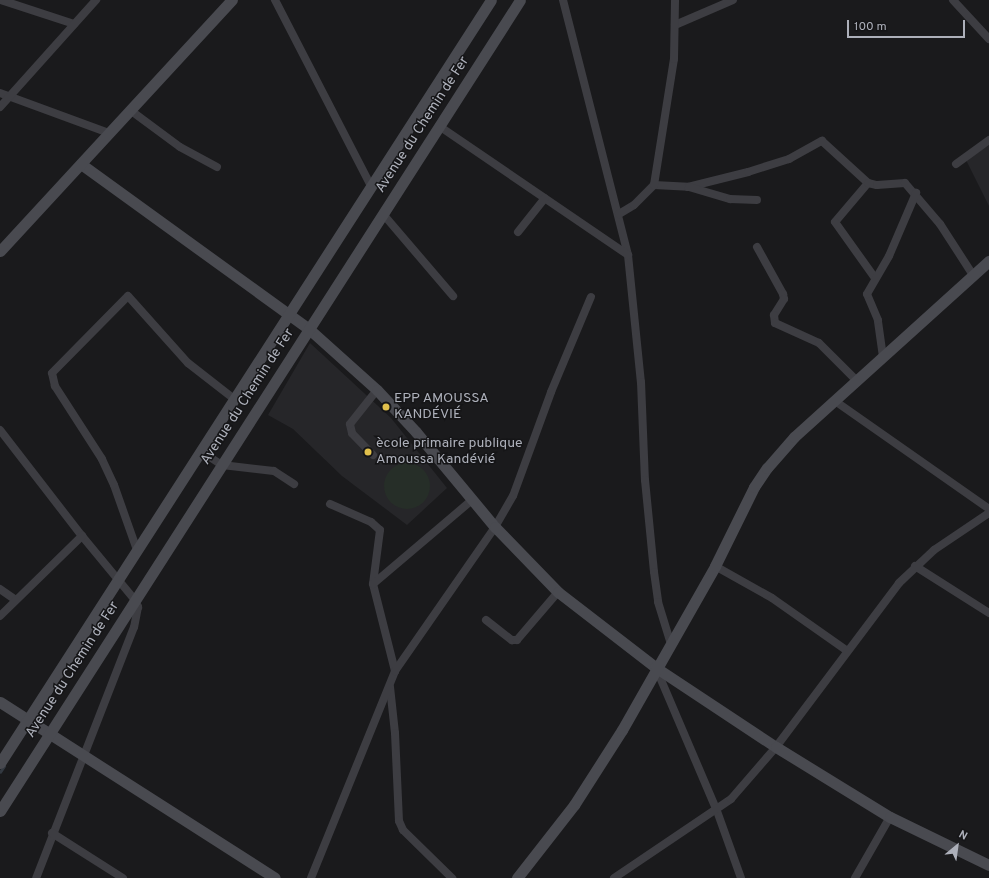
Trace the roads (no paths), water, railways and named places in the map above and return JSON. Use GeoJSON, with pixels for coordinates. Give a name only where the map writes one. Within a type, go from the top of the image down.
{"type":"FeatureCollection","features":[{"type":"Feature","properties":{"kind":"street"},"geometry":{"type":"LineString","coordinates":[[1,0],[74,24]]}},
{"type":"Feature","properties":{"kind":"street"},"geometry":{"type":"LineString","coordinates":[[0,107],[96,0]]}},
{"type":"Feature","properties":{"kind":"street"},"geometry":{"type":"LineString","coordinates":[[0,251],[232,0]]}},
{"type":"Feature","properties":{"kind":"street"},"geometry":{"type":"LineString","coordinates":[[275,0],[371,186]]}},
{"type":"Feature","properties":{"kind":"street","name":"Avenue du Chemin de Fer"},"geometry":{"type":"LineString","coordinates":[[0,763],[491,0]]}},
{"type":"Feature","properties":{"kind":"street","name":"Avenue du Chemin de Fer"},"geometry":{"type":"LineString","coordinates":[[0,811],[520,0]]}},
{"type":"Feature","properties":{"kind":"street"},"geometry":{"type":"LineString","coordinates":[[563,0],[619,214],[628,255],[641,382],[645,480],[654,572],[658,602],[670,641]]}},
{"type":"Feature","properties":{"kind":"street"},"geometry":{"type":"LineString","coordinates":[[619,214],[634,205],[654,185],[669,105],[675,24],[675,0]]}},
{"type":"Feature","properties":{"kind":"street"},"geometry":{"type":"LineString","coordinates":[[675,24],[733,0]]}},
{"type":"Feature","properties":{"kind":"street"},"geometry":{"type":"LineString","coordinates":[[953,0],[989,40]]}},
{"type":"Feature","properties":{"kind":"street"},"geometry":{"type":"LineString","coordinates":[[0,93],[109,133]]}},
{"type":"Feature","properties":{"kind":"street"},"geometry":{"type":"LineString","coordinates":[[130,110],[180,147],[216,167]]}},
{"type":"Feature","properties":{"kind":"street"},"geometry":{"type":"LineString","coordinates":[[440,126],[628,255]]}},
{"type":"Feature","properties":{"kind":"street"},"geometry":{"type":"LineString","coordinates":[[688,187],[774,165],[822,140],[868,182],[877,185],[905,183],[916,193],[940,224],[973,275]]}},
{"type":"Feature","properties":{"kind":"street"},"geometry":{"type":"LineString","coordinates":[[956,164],[989,140]]}},
{"type":"Feature","properties":{"kind":"street"},"geometry":{"type":"LineString","coordinates":[[81,164],[309,329],[377,390],[416,432],[495,526],[558,592],[655,667],[776,747],[890,817],[989,865]]}},
{"type":"Feature","properties":{"kind":"street"},"geometry":{"type":"LineString","coordinates":[[868,182],[835,222],[875,278]]}},
{"type":"Feature","properties":{"kind":"street"},"geometry":{"type":"LineString","coordinates":[[654,185],[688,187],[730,199],[757,200]]}},
{"type":"Feature","properties":{"kind":"street"},"geometry":{"type":"LineString","coordinates":[[883,357],[878,320],[867,298],[875,278],[892,250],[916,193]]}},
{"type":"Feature","properties":{"kind":"street"},"geometry":{"type":"LineString","coordinates":[[518,232],[544,198]]}},
{"type":"Feature","properties":{"kind":"street"},"geometry":{"type":"LineString","coordinates":[[383,214],[453,296]]}},
{"type":"Feature","properties":{"kind":"street"},"geometry":{"type":"LineString","coordinates":[[757,247],[783,294],[784,299],[774,315],[775,323],[819,343],[858,382]]}},
{"type":"Feature","properties":{"kind":"street"},"geometry":{"type":"LineString","coordinates":[[517,878],[574,805],[622,730],[655,667],[715,566],[744,505],[767,468],[794,437],[858,382],[883,357],[989,261]]}},
{"type":"Feature","properties":{"kind":"street"},"geometry":{"type":"LineString","coordinates":[[137,550],[114,485],[102,459],[56,386],[52,373],[128,296],[188,363],[234,399]]}},
{"type":"Feature","properties":{"kind":"street"},"geometry":{"type":"LineString","coordinates":[[311,878],[395,671],[514,496],[552,392],[591,297]]}},
{"type":"Feature","properties":{"kind":"street"},"geometry":{"type":"LineString","coordinates":[[373,455],[352,433],[350,424],[377,390]]}},
{"type":"Feature","properties":{"kind":"street"},"geometry":{"type":"LineString","coordinates":[[835,401],[989,510]]}},
{"type":"Feature","properties":{"kind":"street"},"geometry":{"type":"LineString","coordinates":[[0,430],[117,580],[136,600],[138,607],[134,627],[52,833],[36,878]]}},
{"type":"Feature","properties":{"kind":"street"},"geometry":{"type":"LineString","coordinates":[[201,451],[222,465],[274,471],[294,484]]}},
{"type":"Feature","properties":{"kind":"street"},"geometry":{"type":"LineString","coordinates":[[373,584],[472,500]]}},
{"type":"Feature","properties":{"kind":"street"},"geometry":{"type":"LineString","coordinates":[[330,504],[371,522],[380,530],[373,584],[395,671]]}},
{"type":"Feature","properties":{"kind":"street"},"geometry":{"type":"LineString","coordinates":[[614,878],[717,811],[731,799],[776,747],[846,650],[899,583],[915,566],[934,550],[989,513]]}},
{"type":"Feature","properties":{"kind":"street"},"geometry":{"type":"LineString","coordinates":[[0,616],[82,536]]}},
{"type":"Feature","properties":{"kind":"street"},"geometry":{"type":"LineString","coordinates":[[715,566],[772,598],[846,650]]}},
{"type":"Feature","properties":{"kind":"street"},"geometry":{"type":"LineString","coordinates":[[915,566],[989,614]]}},
{"type":"Feature","properties":{"kind":"street"},"geometry":{"type":"LineString","coordinates":[[0,589],[16,600]]}},
{"type":"Feature","properties":{"kind":"street"},"geometry":{"type":"LineString","coordinates":[[486,620],[512,640],[517,640],[558,592]]}},
{"type":"Feature","properties":{"kind":"street"},"geometry":{"type":"LineString","coordinates":[[655,667],[717,811],[741,878]]}},
{"type":"Feature","properties":{"kind":"street"},"geometry":{"type":"LineString","coordinates":[[390,686],[395,732],[399,821],[403,830],[452,878]]}},
{"type":"Feature","properties":{"kind":"street"},"geometry":{"type":"LineString","coordinates":[[0,702],[275,878]]}},
{"type":"Feature","properties":{"kind":"street"},"geometry":{"type":"LineString","coordinates":[[855,878],[890,817]]}},
{"type":"Feature","properties":{"kind":"street"},"geometry":{"type":"LineString","coordinates":[[52,833],[124,878]]}},
{"type":"Feature","properties":{"kind":"waterway"},"geometry":{"type":"LineString","coordinates":[[0,772],[4,766]]}},
{"type":"Feature","properties":{"kind":"place","name":"EPP AMOUSSA KANDÉVIÉ"},"geometry":{"type":"Point","coordinates":[386,407]}},
{"type":"Feature","properties":{"kind":"place","name":"ècole primaire publique Amoussa Kandévié"},"geometry":{"type":"Point","coordinates":[368,452]}}]}
